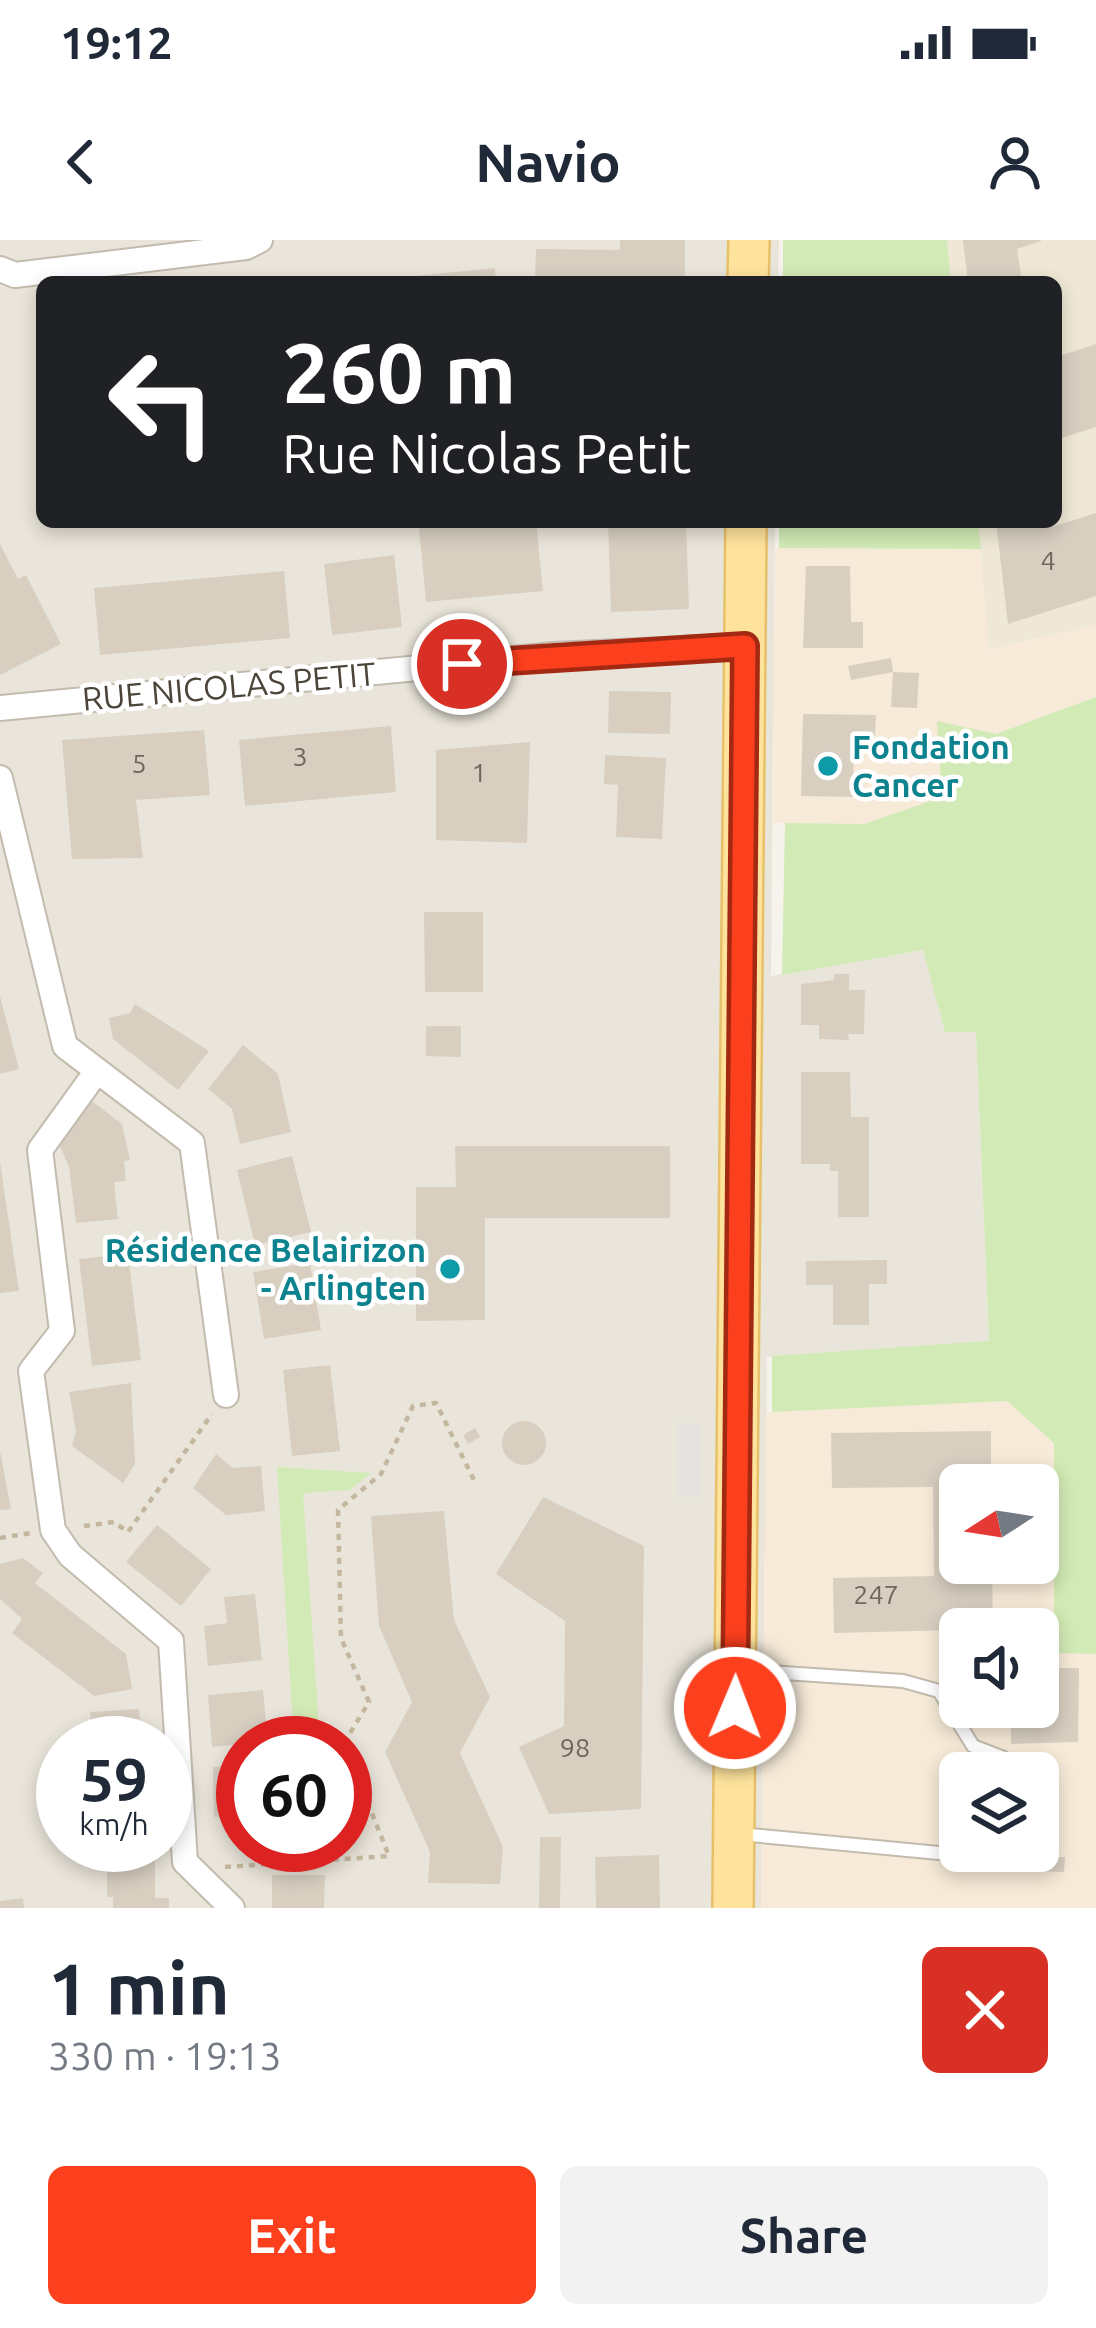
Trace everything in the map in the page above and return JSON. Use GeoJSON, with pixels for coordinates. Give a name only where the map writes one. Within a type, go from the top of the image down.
{"type":"FeatureCollection","features":[{"type":"Feature","properties":{"kind":"main road"},"geometry":{"type":"LineString","coordinates":[[748,240],[748,276]]}},
{"type":"Feature","properties":{"kind":"main road"},"geometry":{"type":"LineString","coordinates":[[733,1908],[746,528]]}},
{"type":"Feature","properties":{"kind":"street"},"geometry":{"type":"LineString","coordinates":[[0,269],[15,274],[246,247],[260,240]]}},
{"type":"Feature","properties":{"kind":"street","name":"RUE NICOLAS PETIT"},"geometry":{"type":"LineString","coordinates":[[0,708],[554,655],[745,646]]}},
{"type":"Feature","properties":{"kind":"street"},"geometry":{"type":"LineString","coordinates":[[0,778],[65,1046],[192,1143],[226,1395]]}},
{"type":"Feature","properties":{"kind":"street"},"geometry":{"type":"LineString","coordinates":[[97,1071],[40,1150],[62,1331],[31,1371],[53,1530],[70,1556],[171,1641],[176,1716]]}},
{"type":"Feature","properties":{"kind":"street"},"geometry":{"type":"LineString","coordinates":[[192,1869],[232,1908]]}},
{"type":"Feature","properties":{"kind":"lane"},"geometry":{"type":"LineString","coordinates":[[735,1670],[903,1681],[939,1691],[974,1746],[989,1752]]}},
{"type":"Feature","properties":{"kind":"lane"},"geometry":{"type":"LineString","coordinates":[[734,1833],[939,1852]]}},
{"type":"Feature","properties":{"kind":"path"},"geometry":{"type":"LineString","coordinates":[[53,1530],[114,1522],[128,1532],[226,1395]]}},
{"type":"Feature","properties":{"kind":"path"},"geometry":{"type":"LineString","coordinates":[[361,1716],[369,1702],[341,1638],[338,1510],[381,1474],[413,1406],[436,1403],[476,1482]]}},
{"type":"Feature","properties":{"kind":"path"},"geometry":{"type":"LineString","coordinates":[[762,1731],[785,1731]]}},
{"type":"Feature","properties":{"kind":"path"},"geometry":{"type":"LineString","coordinates":[[372,1814],[389,1856],[372,1857]]}},
{"type":"Feature","properties":{"kind":"path"},"geometry":{"type":"LineString","coordinates":[[192,1869],[216,1867]]}},
{"type":"Feature","properties":{"kind":"shaded area"},"geometry":{"type":"Polygon","coordinates":[[[0,240],[779,240],[778,276],[36,276],[36,528],[775,528],[771,976],[924,950],[945,1031],[976,1032],[989,1342],[767,1357],[761,1908],[0,1908],[0,240]]]}},
{"type":"Feature","properties":{"kind":"shaded area"},"geometry":{"type":"Polygon","coordinates":[[[947,240],[1096,240],[1096,625],[989,649],[979,528],[1062,528],[1062,276],[950,276],[947,240]]]}},
{"type":"Feature","properties":{"kind":"shaded area"},"geometry":{"type":"Polygon","coordinates":[[[775,548],[981,549],[990,649],[1096,625],[1096,697],[996,734],[942,797],[864,824],[773,823],[775,548]]]}},
{"type":"Feature","properties":{"kind":"shaded area"},"geometry":{"type":"Polygon","coordinates":[[[1007,1401],[1054,1443],[1054,1464],[939,1464],[939,1584],[1054,1584],[1054,1608],[939,1608],[939,1728],[1059,1728],[1059,1652],[1096,1654],[1096,1908],[761,1908],[766,1412],[1007,1401]]]}},
{"type":"Feature","properties":{"kind":"shaded area"},"geometry":{"type":"Polygon","coordinates":[[[678,1423],[702,1424],[701,1497],[678,1497],[678,1423]]]}},
{"type":"Feature","properties":{"kind":"green space"},"geometry":{"type":"Polygon","coordinates":[[[783,240],[947,240],[950,276],[783,276],[783,240]]]}},
{"type":"Feature","properties":{"kind":"green space"},"geometry":{"type":"Polygon","coordinates":[[[779,528],[979,528],[981,549],[779,548],[779,528]]]}},
{"type":"Feature","properties":{"kind":"green space"},"geometry":{"type":"Polygon","coordinates":[[[1096,697],[1096,1654],[1059,1653],[1054,1584],[1059,1584],[1059,1464],[1054,1464],[1054,1443],[1007,1401],[772,1412],[772,1356],[989,1341],[976,1032],[945,1032],[923,950],[782,975],[785,823],[864,824],[942,797],[937,721],[996,734],[1096,697]]]}},
{"type":"Feature","properties":{"kind":"green space"},"geometry":{"type":"Polygon","coordinates":[[[277,1467],[371,1473],[350,1490],[303,1493],[318,1716],[292,1716],[277,1467]]]}},
{"type":"Feature","properties":{"kind":"building"},"geometry":{"type":"Polygon","coordinates":[[[620,240],[685,240],[685,276],[535,276],[536,249],[620,250],[620,240]]]}},
{"type":"Feature","properties":{"kind":"building"},"geometry":{"type":"Polygon","coordinates":[[[963,240],[1041,240],[1017,249],[1021,276],[967,276],[963,240]]]}},
{"type":"Feature","properties":{"kind":"building"},"geometry":{"type":"Polygon","coordinates":[[[495,268],[496,276],[415,276],[495,268]]]}},
{"type":"Feature","properties":{"kind":"building"},"geometry":{"type":"Polygon","coordinates":[[[1096,344],[1096,427],[1062,438],[1062,355],[1096,344]]]}},
{"type":"Feature","properties":{"kind":"building"},"geometry":{"type":"Polygon","coordinates":[[[1096,513],[1096,596],[1008,624],[997,528],[1062,528],[1062,524],[1096,513]]]}},
{"type":"Feature","properties":{"kind":"building"},"geometry":{"type":"Polygon","coordinates":[[[419,528],[537,528],[543,591],[426,602],[419,528]]]}},
{"type":"Feature","properties":{"kind":"building"},"geometry":{"type":"Polygon","coordinates":[[[608,528],[686,528],[689,609],[611,612],[608,528]]]}},
{"type":"Feature","properties":{"kind":"building"},"geometry":{"type":"Polygon","coordinates":[[[0,544],[18,579],[26,575],[61,644],[0,675],[0,544]]]}},
{"type":"Feature","properties":{"kind":"building"},"geometry":{"type":"Polygon","coordinates":[[[394,555],[402,627],[332,635],[324,564],[394,555]]]}},
{"type":"Feature","properties":{"kind":"building"},"geometry":{"type":"Polygon","coordinates":[[[806,566],[850,566],[851,622],[863,622],[863,648],[803,648],[806,566]]]}},
{"type":"Feature","properties":{"kind":"building"},"geometry":{"type":"Polygon","coordinates":[[[284,571],[290,638],[100,655],[94,588],[284,571]]]}},
{"type":"Feature","properties":{"kind":"building"},"geometry":{"type":"Polygon","coordinates":[[[891,658],[893,672],[851,680],[848,666],[891,658]]]}},
{"type":"Feature","properties":{"kind":"building"},"geometry":{"type":"Polygon","coordinates":[[[893,672],[919,673],[917,708],[891,707],[893,672]]]}},
{"type":"Feature","properties":{"kind":"building"},"geometry":{"type":"Polygon","coordinates":[[[609,691],[671,692],[670,734],[608,733],[609,691]]]}},
{"type":"Feature","properties":{"kind":"building","name":"Fondation Cancer"},"geometry":{"type":"Polygon","coordinates":[[[803,714],[876,715],[875,736],[854,736],[853,797],[801,796],[803,714]]]}},
{"type":"Feature","properties":{"kind":"building"},"geometry":{"type":"Polygon","coordinates":[[[391,726],[396,792],[245,806],[239,740],[391,726]]]}},
{"type":"Feature","properties":{"kind":"building"},"geometry":{"type":"Polygon","coordinates":[[[204,730],[210,795],[136,800],[143,858],[72,859],[62,740],[204,730]]]}},
{"type":"Feature","properties":{"kind":"building"},"geometry":{"type":"Polygon","coordinates":[[[530,742],[527,843],[436,840],[436,750],[530,742]]]}},
{"type":"Feature","properties":{"kind":"building"},"geometry":{"type":"Polygon","coordinates":[[[605,755],[666,758],[662,839],[616,837],[618,785],[604,784],[605,755]]]}},
{"type":"Feature","properties":{"kind":"building"},"geometry":{"type":"Polygon","coordinates":[[[424,912],[483,912],[483,992],[425,992],[424,912]]]}},
{"type":"Feature","properties":{"kind":"building"},"geometry":{"type":"Polygon","coordinates":[[[834,974],[849,974],[849,990],[865,990],[864,1034],[848,1034],[849,1040],[819,1039],[819,1025],[801,1025],[801,984],[834,980],[834,974]]]}},
{"type":"Feature","properties":{"kind":"building"},"geometry":{"type":"Polygon","coordinates":[[[0,996],[19,1069],[0,1074],[0,996]]]}},
{"type":"Feature","properties":{"kind":"building"},"geometry":{"type":"Polygon","coordinates":[[[135,1004],[209,1051],[178,1090],[113,1039],[109,1018],[130,1013],[135,1004]]]}},
{"type":"Feature","properties":{"kind":"building"},"geometry":{"type":"Polygon","coordinates":[[[426,1026],[461,1026],[461,1057],[426,1056],[426,1026]]]}},
{"type":"Feature","properties":{"kind":"building"},"geometry":{"type":"Polygon","coordinates":[[[243,1045],[278,1074],[291,1132],[240,1144],[232,1109],[208,1089],[243,1045]]]}},
{"type":"Feature","properties":{"kind":"building"},"geometry":{"type":"Polygon","coordinates":[[[801,1072],[850,1072],[851,1117],[869,1117],[869,1217],[838,1217],[838,1171],[830,1171],[830,1164],[801,1164],[801,1072]]]}},
{"type":"Feature","properties":{"kind":"building"},"geometry":{"type":"Polygon","coordinates":[[[92,1101],[122,1124],[130,1160],[124,1161],[126,1181],[114,1182],[118,1219],[76,1223],[69,1167],[59,1144],[92,1101]]]}},
{"type":"Feature","properties":{"kind":"building","name":"Résidence Belairizon - Arlingten"},"geometry":{"type":"Polygon","coordinates":[[[455,1146],[670,1146],[670,1218],[485,1218],[485,1320],[416,1321],[416,1187],[456,1187],[455,1146]]]}},
{"type":"Feature","properties":{"kind":"building"},"geometry":{"type":"Polygon","coordinates":[[[292,1156],[311,1232],[255,1245],[237,1170],[292,1156]]]}},
{"type":"Feature","properties":{"kind":"building"},"geometry":{"type":"Polygon","coordinates":[[[0,1162],[19,1291],[0,1293],[0,1162]]]}},
{"type":"Feature","properties":{"kind":"building"},"geometry":{"type":"Polygon","coordinates":[[[128,1254],[141,1360],[92,1366],[79,1259],[128,1254]]]}},
{"type":"Feature","properties":{"kind":"building"},"geometry":{"type":"Polygon","coordinates":[[[887,1260],[887,1284],[869,1284],[869,1325],[833,1325],[833,1285],[806,1285],[806,1261],[887,1260]]]}},
{"type":"Feature","properties":{"kind":"building"},"geometry":{"type":"Polygon","coordinates":[[[310,1263],[321,1330],[264,1339],[253,1272],[310,1263]]]}},
{"type":"Feature","properties":{"kind":"building"},"geometry":{"type":"Polygon","coordinates":[[[330,1365],[340,1451],[292,1456],[283,1370],[330,1365]]]}},
{"type":"Feature","properties":{"kind":"building"},"geometry":{"type":"Polygon","coordinates":[[[131,1383],[135,1464],[123,1483],[72,1446],[76,1431],[69,1392],[131,1383]]]}},
{"type":"Feature","properties":{"kind":"building"},"geometry":{"type":"Polygon","coordinates":[[[524,1421],[540,1427],[546,1443],[540,1459],[524,1465],[508,1459],[502,1443],[508,1427],[524,1421]]]}},
{"type":"Feature","properties":{"kind":"building"},"geometry":{"type":"Polygon","coordinates":[[[475,1428],[480,1437],[468,1444],[463,1435],[475,1428]]]}},
{"type":"Feature","properties":{"kind":"building"},"geometry":{"type":"Polygon","coordinates":[[[991,1431],[991,1464],[939,1464],[939,1584],[992,1584],[993,1608],[939,1608],[939,1630],[834,1633],[833,1578],[934,1576],[933,1487],[832,1488],[831,1433],[991,1431]]]}},
{"type":"Feature","properties":{"kind":"building"},"geometry":{"type":"Polygon","coordinates":[[[0,1451],[11,1509],[0,1510],[0,1451]]]}},
{"type":"Feature","properties":{"kind":"building"},"geometry":{"type":"Polygon","coordinates":[[[216,1454],[233,1468],[261,1466],[265,1511],[226,1515],[193,1488],[216,1454]]]}},
{"type":"Feature","properties":{"kind":"building"},"geometry":{"type":"Polygon","coordinates":[[[543,1497],[644,1546],[641,1809],[549,1814],[519,1747],[564,1726],[565,1621],[496,1574],[543,1497]]]}},
{"type":"Feature","properties":{"kind":"building"},"geometry":{"type":"Polygon","coordinates":[[[444,1511],[454,1620],[490,1697],[460,1753],[503,1847],[500,1884],[428,1883],[430,1852],[385,1752],[412,1702],[379,1626],[371,1516],[444,1511]]]}},
{"type":"Feature","properties":{"kind":"building"},"geometry":{"type":"Polygon","coordinates":[[[157,1525],[211,1569],[181,1606],[126,1562],[157,1525]]]}},
{"type":"Feature","properties":{"kind":"building"},"geometry":{"type":"Polygon","coordinates":[[[23,1558],[43,1573],[35,1583],[126,1654],[132,1689],[94,1696],[12,1633],[22,1619],[0,1599],[0,1564],[23,1558]]]}},
{"type":"Feature","properties":{"kind":"building"},"geometry":{"type":"Polygon","coordinates":[[[255,1594],[262,1660],[208,1666],[204,1626],[227,1623],[224,1597],[255,1594]]]}},
{"type":"Feature","properties":{"kind":"building"},"geometry":{"type":"Polygon","coordinates":[[[1059,1668],[1079,1668],[1078,1742],[1011,1744],[1011,1728],[1059,1728],[1059,1668]]]}},
{"type":"Feature","properties":{"kind":"building"},"geometry":{"type":"Polygon","coordinates":[[[263,1690],[266,1716],[216,1716],[216,1747],[212,1747],[208,1695],[263,1690]]]}},
{"type":"Feature","properties":{"kind":"building"},"geometry":{"type":"Polygon","coordinates":[[[139,1709],[140,1716],[90,1716],[90,1712],[139,1709]]]}},
{"type":"Feature","properties":{"kind":"building"},"geometry":{"type":"Polygon","coordinates":[[[213,1767],[216,1767],[214,1817],[213,1767]]]}},
{"type":"Feature","properties":{"kind":"building"},"geometry":{"type":"Polygon","coordinates":[[[540,1837],[561,1837],[560,1908],[539,1908],[540,1837]]]}},
{"type":"Feature","properties":{"kind":"building"},"geometry":{"type":"Polygon","coordinates":[[[659,1855],[660,1908],[596,1908],[595,1857],[659,1855]]]}},
{"type":"Feature","properties":{"kind":"building"},"geometry":{"type":"Polygon","coordinates":[[[107,1872],[155,1872],[155,1898],[169,1898],[169,1908],[113,1908],[113,1897],[107,1897],[107,1872]]]}},
{"type":"Feature","properties":{"kind":"building"},"geometry":{"type":"Polygon","coordinates":[[[272,1875],[325,1875],[324,1908],[272,1908],[272,1875]]]}},
{"type":"Feature","properties":{"kind":"building"},"geometry":{"type":"Polygon","coordinates":[[[23,1898],[24,1908],[0,1908],[0,1901],[23,1898]]]}},
{"type":"Feature","properties":{"kind":"place","name":"Fondation Cancer"},"geometry":{"type":"Point","coordinates":[828,766]}},
{"type":"Feature","properties":{"kind":"place","name":"Résidence Belairizon - Arlingten"},"geometry":{"type":"Point","coordinates":[450,1269]}},
{"type":"Feature","properties":{"kind":"route"},"geometry":{"type":"LineString","coordinates":[[462,664],[745,646],[735,1708]]}}]}
